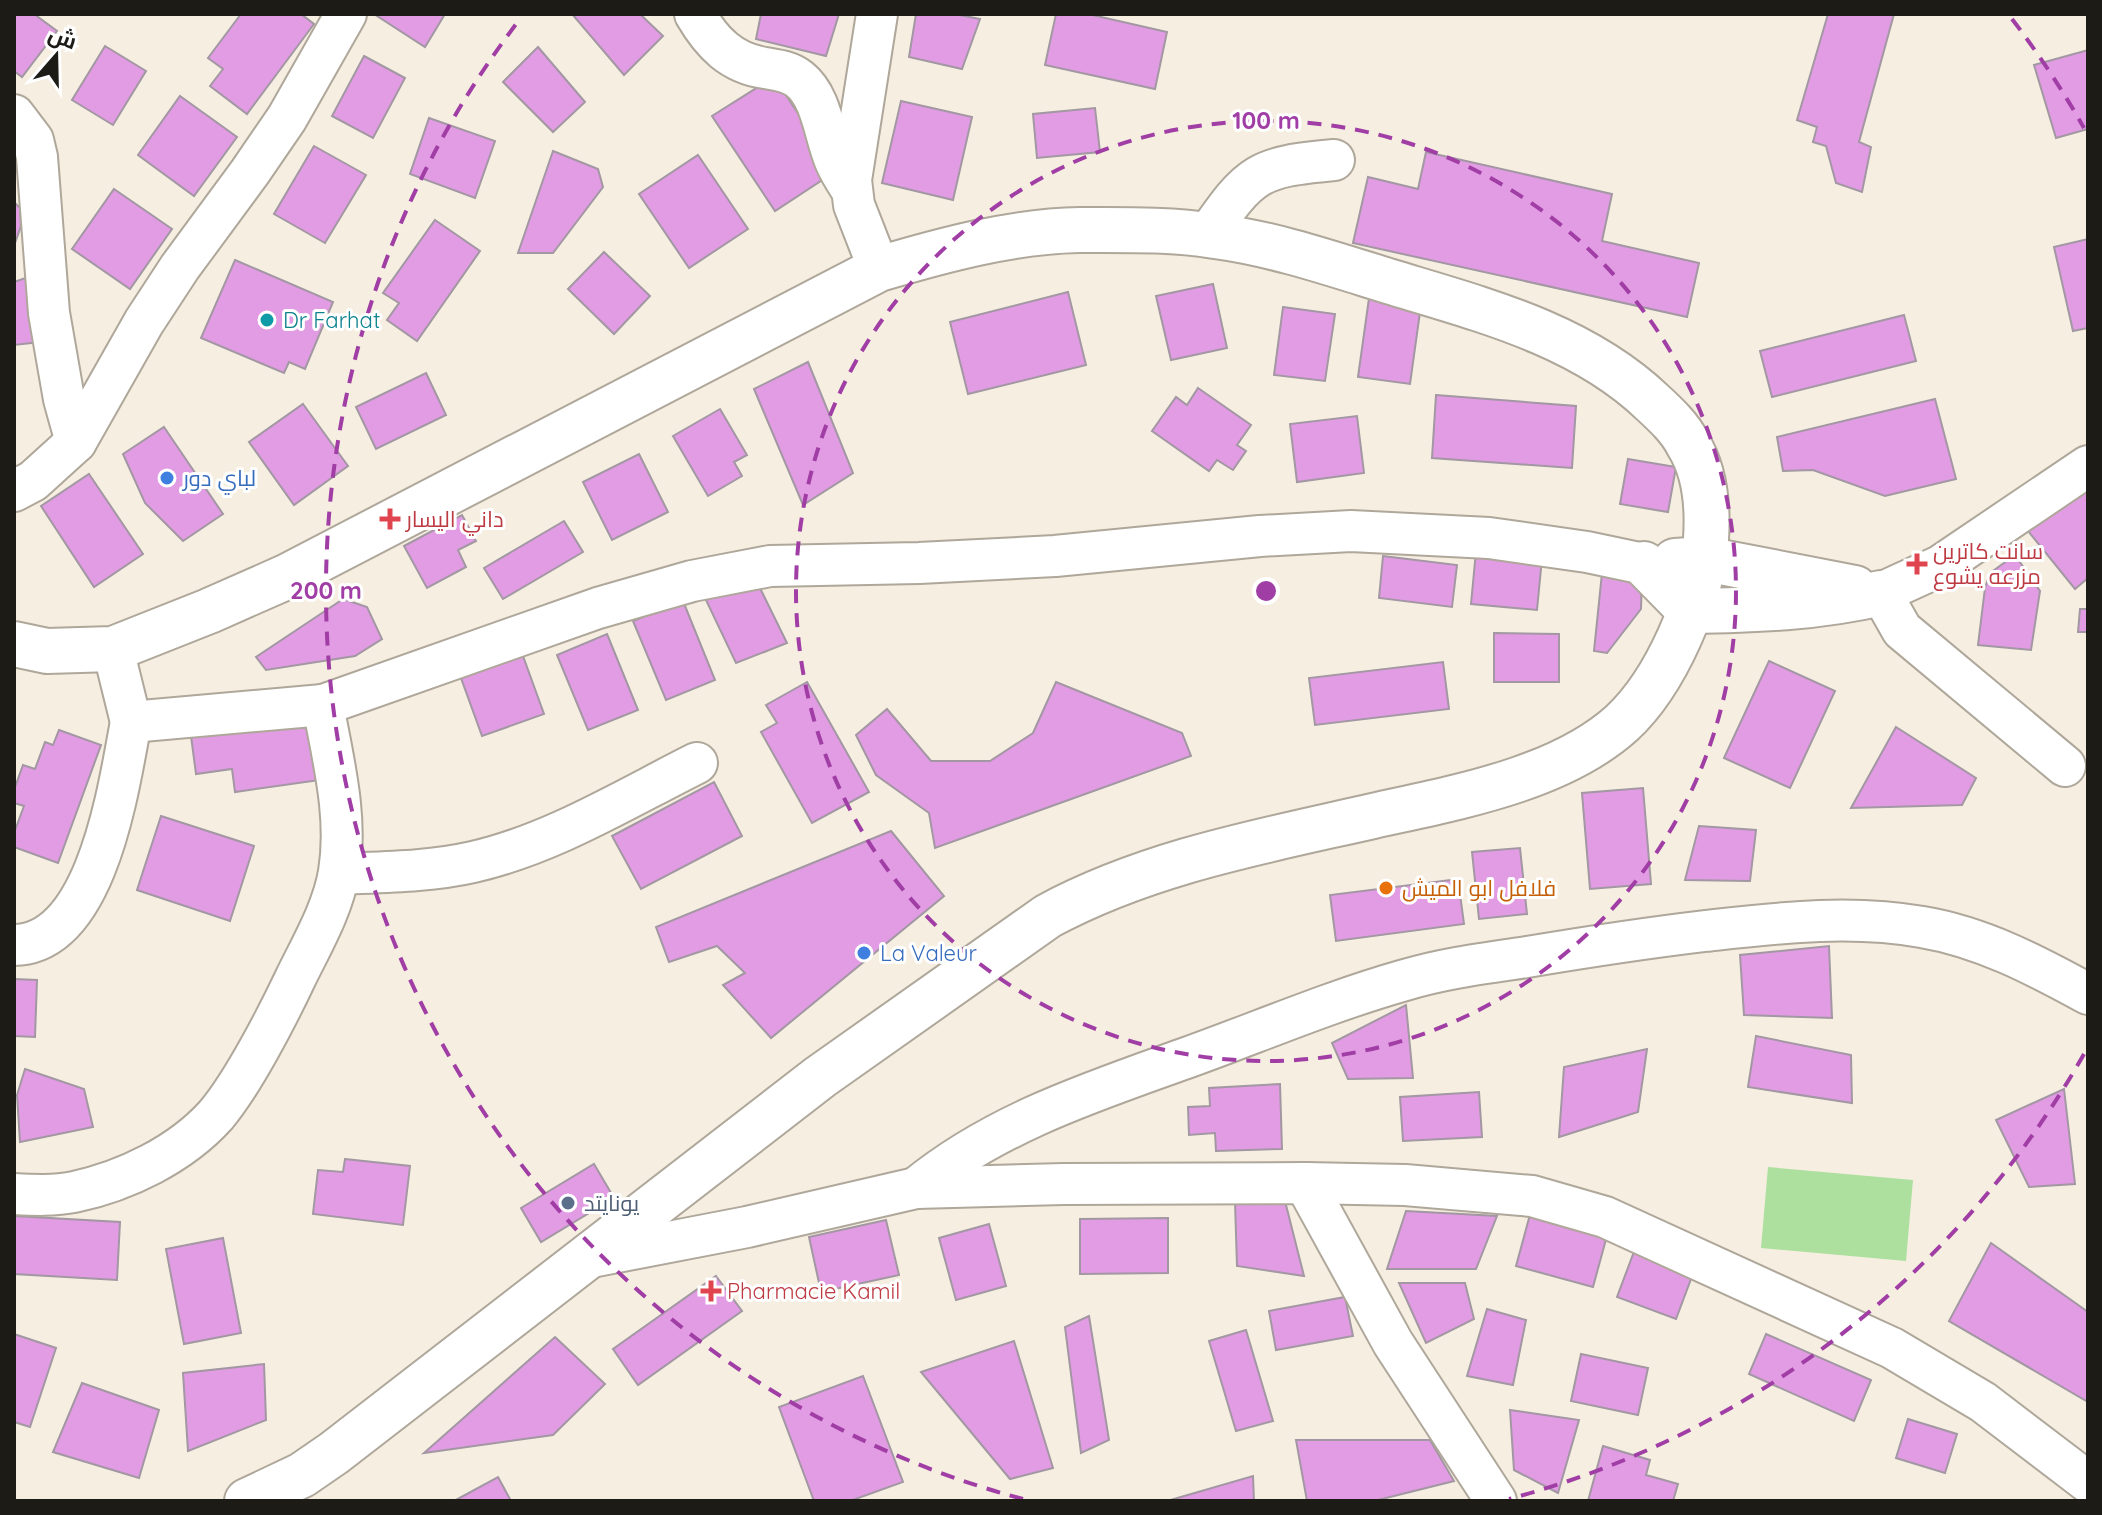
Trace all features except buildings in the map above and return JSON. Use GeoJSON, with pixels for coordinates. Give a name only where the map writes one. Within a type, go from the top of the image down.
{"type":"FeatureCollection","features":[{"type":"Feature","properties":{"kind":"highway"},"geometry":{"type":"LineString","coordinates":[[14,644],[47,651],[113,649],[146,638],[286,577],[879,269],[936,252],[1076,230],[1208,234],[1289,251],[1494,315],[1562,341],[1609,367],[1641,391],[1669,418],[1688,442],[1697,464],[1704,490],[1707,522],[1705,559],[1690,611],[1648,693],[1601,740],[1524,777],[1439,801],[1227,849],[1084,897],[1014,938],[820,1077],[334,1453],[302,1475],[247,1501]]}},
{"type":"Feature","properties":{"kind":"highway"},"geometry":{"type":"LineString","coordinates":[[1644,564],[1705,559],[1881,593]]}},
{"type":"Feature","properties":{"kind":"highway"},"geometry":{"type":"LineString","coordinates":[[1644,564],[1690,611],[1805,607],[1881,593]]}},
{"type":"Feature","properties":{"kind":"street"},"geometry":{"type":"LineString","coordinates":[[695,14],[720,49],[730,57],[746,65],[780,70],[800,79],[814,100],[836,163],[852,191]]}},
{"type":"Feature","properties":{"kind":"street"},"geometry":{"type":"LineString","coordinates":[[877,14],[852,167],[852,191],[857,215],[879,269]]}},
{"type":"Feature","properties":{"kind":"street"},"geometry":{"type":"LineString","coordinates":[[14,491],[33,481],[76,442],[144,322],[279,129],[336,18]]}},
{"type":"Feature","properties":{"kind":"street"},"geometry":{"type":"LineString","coordinates":[[14,115],[33,140],[37,157],[49,313],[64,399],[76,442]]}},
{"type":"Feature","properties":{"kind":"street"},"geometry":{"type":"LineString","coordinates":[[1208,234],[1241,189],[1256,176],[1286,166],[1334,160]]}},
{"type":"Feature","properties":{"kind":"street"},"geometry":{"type":"LineString","coordinates":[[2065,766],[1902,630],[1881,593],[1940,566],[2088,466]]}},
{"type":"Feature","properties":{"kind":"street"},"geometry":{"type":"LineString","coordinates":[[131,722],[323,705],[598,608],[692,581],[770,566],[1055,556],[1260,536],[1351,531],[1489,538],[1587,552],[1644,564]]}},
{"type":"Feature","properties":{"kind":"street"},"geometry":{"type":"LineString","coordinates":[[14,945],[38,940],[47,934],[84,894],[112,819],[131,722],[113,649]]}},
{"type":"Feature","properties":{"kind":"street"},"geometry":{"type":"LineString","coordinates":[[14,1194],[76,1192],[162,1158],[188,1140],[216,1114],[246,1069],[289,993],[319,928],[339,874],[341,800],[323,705]]}},
{"type":"Feature","properties":{"kind":"street"},"geometry":{"type":"LineString","coordinates":[[339,874],[450,867],[507,852],[549,837],[697,763]]}},
{"type":"Feature","properties":{"kind":"street"},"geometry":{"type":"LineString","coordinates":[[916,1188],[964,1154],[1036,1115],[1339,1000],[1407,979],[1475,965],[1639,938],[1845,920],[1921,926],[1957,934],[2007,952],[2088,994]]}},
{"type":"Feature","properties":{"kind":"street"},"geometry":{"type":"LineString","coordinates":[[586,1258],[747,1227],[916,1188],[1305,1183],[1405,1185],[1532,1196],[1605,1217],[1892,1348],[1983,1402],[2088,1482]]}},
{"type":"Feature","properties":{"kind":"street"},"geometry":{"type":"LineString","coordinates":[[1305,1183],[1393,1343],[1496,1501]]}},
{"type":"Feature","properties":{"kind":"green space"},"geometry":{"type":"Polygon","coordinates":[[[1768,1167],[1913,1180],[1906,1261],[1761,1248],[1768,1167]]]}},
{"type":"Feature","properties":{"kind":"place","name":"Dr Farhat"},"geometry":{"type":"Point","coordinates":[267,320]}},
{"type":"Feature","properties":{"kind":"place","name":"لباي دور"},"geometry":{"type":"Point","coordinates":[167,478]}},
{"type":"Feature","properties":{"kind":"place","name":"داني اليسار"},"geometry":{"type":"Point","coordinates":[390,519]}},
{"type":"Feature","properties":{"kind":"place","name":"سانت كاترين مزرعه يشوع"},"geometry":{"type":"Point","coordinates":[1917,564]}},
{"type":"Feature","properties":{"kind":"place","name":"فلافل ابو الميش"},"geometry":{"type":"Point","coordinates":[1386,888]}},
{"type":"Feature","properties":{"kind":"place","name":"La Valeur"},"geometry":{"type":"Point","coordinates":[864,953]}},
{"type":"Feature","properties":{"kind":"place","name":"يونايتد"},"geometry":{"type":"Point","coordinates":[568,1203]}},
{"type":"Feature","properties":{"kind":"place","name":"Pharmacie Kamil"},"geometry":{"type":"Point","coordinates":[711,1291]}}]}
